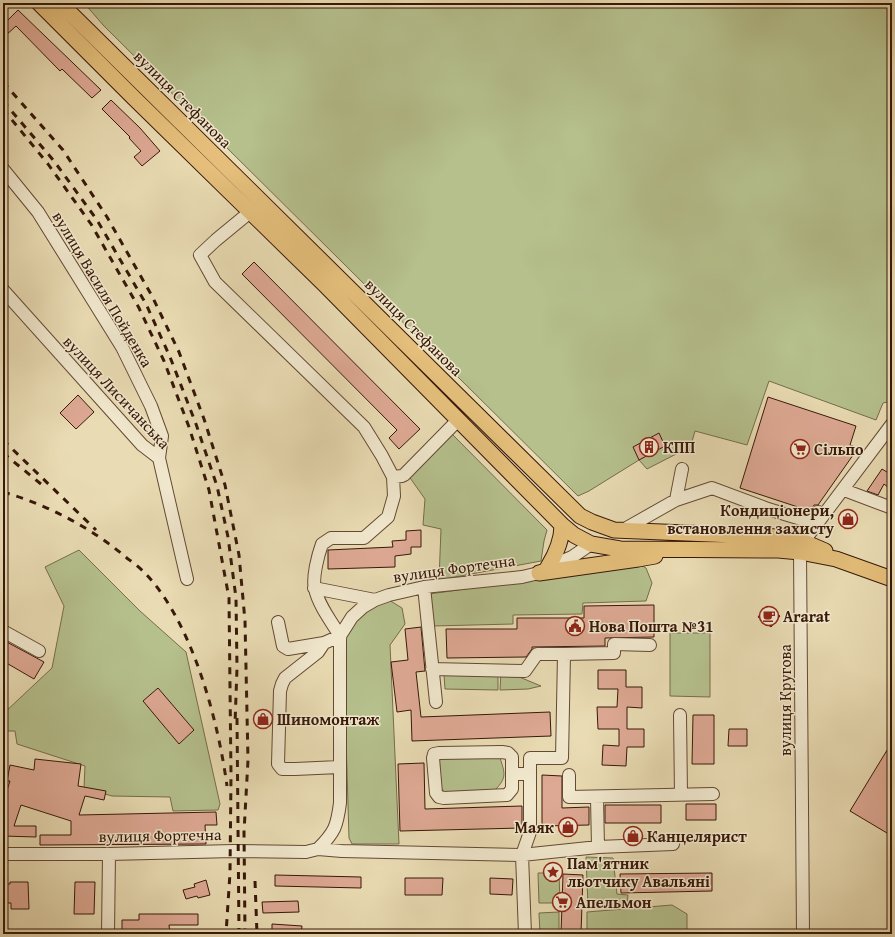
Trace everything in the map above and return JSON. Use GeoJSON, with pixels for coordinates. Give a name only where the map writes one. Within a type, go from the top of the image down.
{"type":"FeatureCollection","features":[{"type":"Feature","properties":{"kind":"main road","name":"вулиця Стефанова"},"geometry":{"type":"LineString","coordinates":[[39,3],[562,525],[574,535],[591,544]]}},
{"type":"Feature","properties":{"kind":"main road","name":"вулиця Стефанова"},"geometry":{"type":"LineString","coordinates":[[60,3],[580,516],[605,528],[781,538],[802,547]]}},
{"type":"Feature","properties":{"kind":"main road"},"geometry":{"type":"LineString","coordinates":[[544,570],[558,549],[562,536],[562,525]]}},
{"type":"Feature","properties":{"kind":"main road"},"geometry":{"type":"LineString","coordinates":[[591,544],[605,528]]}},
{"type":"Feature","properties":{"kind":"main road"},"geometry":{"type":"LineString","coordinates":[[591,544],[620,549],[778,550],[816,546],[836,559],[892,579]]}},
{"type":"Feature","properties":{"kind":"main road"},"geometry":{"type":"LineString","coordinates":[[544,570],[638,559],[682,549]]}},
{"type":"Feature","properties":{"kind":"street","name":"вулиця Василя Пойденка"},"geometry":{"type":"LineString","coordinates":[[3,168],[38,212],[122,347],[151,406],[162,436],[159,458]]}},
{"type":"Feature","properties":{"kind":"street"},"geometry":{"type":"LineString","coordinates":[[250,212],[200,254],[215,282],[364,427],[393,477],[394,496],[388,518],[364,538],[331,538],[322,544],[316,561],[314,588],[319,602],[340,636],[340,803],[335,830],[318,849]]}},
{"type":"Feature","properties":{"kind":"street","name":"вулиця Лисичанська"},"geometry":{"type":"LineString","coordinates":[[3,290],[142,445],[159,458],[187,579]]}},
{"type":"Feature","properties":{"kind":"street"},"geometry":{"type":"LineString","coordinates":[[393,477],[404,475],[458,420]]}},
{"type":"Feature","properties":{"kind":"street"},"geometry":{"type":"LineString","coordinates":[[802,547],[892,424]]}},
{"type":"Feature","properties":{"kind":"street"},"geometry":{"type":"LineString","coordinates":[[623,530],[676,500],[712,488],[768,509],[811,522],[861,453],[874,449]]}},
{"type":"Feature","properties":{"kind":"street"},"geometry":{"type":"LineString","coordinates":[[676,500],[682,469]]}},
{"type":"Feature","properties":{"kind":"street"},"geometry":{"type":"LineString","coordinates":[[844,490],[892,508]]}},
{"type":"Feature","properties":{"kind":"street","name":"вулиця Фортечна"},"geometry":{"type":"LineString","coordinates":[[340,636],[352,617],[363,607],[375,600],[389,595],[424,588],[522,577],[544,570],[572,557],[591,544]]}},
{"type":"Feature","properties":{"kind":"street","name":"вулиця Кругова"},"geometry":{"type":"LineString","coordinates":[[802,547],[803,934]]}},
{"type":"Feature","properties":{"kind":"street"},"geometry":{"type":"LineString","coordinates":[[314,588],[375,600]]}},
{"type":"Feature","properties":{"kind":"street"},"geometry":{"type":"LineString","coordinates":[[424,588],[436,702]]}},
{"type":"Feature","properties":{"kind":"street"},"geometry":{"type":"LineString","coordinates":[[278,622],[283,646],[288,649],[324,643],[340,636]]}},
{"type":"Feature","properties":{"kind":"street"},"geometry":{"type":"LineString","coordinates":[[3,631],[39,651]]}},
{"type":"Feature","properties":{"kind":"street"},"geometry":{"type":"LineString","coordinates":[[324,643],[318,652],[285,678],[282,684],[280,692],[278,764],[282,769],[288,770],[339,767]]}},
{"type":"Feature","properties":{"kind":"street"},"geometry":{"type":"LineString","coordinates":[[432,669],[525,671],[537,654],[614,652],[614,644],[650,645]]}},
{"type":"Feature","properties":{"kind":"street"},"geometry":{"type":"LineString","coordinates":[[525,934],[522,855],[530,832],[530,758],[562,758],[564,654]]}},
{"type":"Feature","properties":{"kind":"street"},"geometry":{"type":"LineString","coordinates":[[680,715],[681,795]]}},
{"type":"Feature","properties":{"kind":"street"},"geometry":{"type":"LineString","coordinates":[[439,753],[508,753],[512,757],[512,774],[512,789],[507,795],[439,797],[436,793],[433,758],[434,754],[439,753]]}},
{"type":"Feature","properties":{"kind":"street"},"geometry":{"type":"LineString","coordinates":[[512,774],[529,774]]}},
{"type":"Feature","properties":{"kind":"street"},"geometry":{"type":"LineString","coordinates":[[569,775],[569,797],[596,798],[713,794]]}},
{"type":"Feature","properties":{"kind":"street"},"geometry":{"type":"LineString","coordinates":[[596,798],[598,847]]}},
{"type":"Feature","properties":{"kind":"street","name":"вулиця Фортечна"},"geometry":{"type":"LineString","coordinates":[[3,854],[109,854],[234,851],[306,852],[318,849],[342,851],[522,855],[598,847],[673,844]]}},
{"type":"Feature","properties":{"kind":"street"},"geometry":{"type":"LineString","coordinates":[[108,934],[109,854]]}},
{"type":"Feature","properties":{"kind":"green space"},"geometry":{"type":"Polygon","coordinates":[[[84,3],[892,3],[892,401],[883,403],[876,420],[769,381],[747,445],[695,431],[689,452],[682,451],[647,469],[639,460],[589,491],[578,496],[104,26],[84,3]]]}},
{"type":"Feature","properties":{"kind":"green space"},"geometry":{"type":"Polygon","coordinates":[[[452,434],[547,530],[541,561],[439,580],[441,529],[423,525],[425,499],[408,475],[452,434]]]}},
{"type":"Feature","properties":{"kind":"green space"},"geometry":{"type":"Polygon","coordinates":[[[79,550],[140,611],[186,652],[220,804],[218,810],[173,811],[170,797],[112,796],[84,788],[85,766],[17,744],[15,731],[3,731],[3,714],[52,668],[64,606],[45,567],[79,550]]]}},
{"type":"Feature","properties":{"kind":"green space"},"geometry":{"type":"Polygon","coordinates":[[[641,565],[646,568],[652,583],[646,601],[583,603],[582,614],[513,615],[513,624],[433,626],[429,594],[641,565]]]}},
{"type":"Feature","properties":{"kind":"green space"},"geometry":{"type":"Polygon","coordinates":[[[389,600],[402,608],[405,624],[390,645],[399,844],[352,844],[349,838],[345,635],[364,611],[389,600]]]}},
{"type":"Feature","properties":{"kind":"green space"},"geometry":{"type":"Polygon","coordinates":[[[670,633],[710,633],[710,697],[670,696],[670,633]]]}},
{"type":"Feature","properties":{"kind":"green space"},"geometry":{"type":"Polygon","coordinates":[[[501,671],[505,671],[541,686],[528,689],[500,690],[501,671]]]}},
{"type":"Feature","properties":{"kind":"green space"},"geometry":{"type":"Polygon","coordinates":[[[444,675],[498,676],[498,690],[445,689],[444,675]]]}},
{"type":"Feature","properties":{"kind":"green space"},"geometry":{"type":"Polygon","coordinates":[[[485,754],[500,758],[503,768],[504,775],[502,782],[495,790],[446,793],[439,786],[437,758],[485,754]]]}},
{"type":"Feature","properties":{"kind":"green space"},"geometry":{"type":"Polygon","coordinates":[[[586,857],[613,858],[617,894],[628,895],[627,905],[588,906],[586,857]]]}},
{"type":"Feature","properties":{"kind":"green space"},"geometry":{"type":"Polygon","coordinates":[[[538,873],[559,873],[560,903],[539,903],[538,873]]]}},
{"type":"Feature","properties":{"kind":"green space"},"geometry":{"type":"Polygon","coordinates":[[[672,905],[687,914],[687,934],[587,934],[587,912],[672,905]]]}},
{"type":"Feature","properties":{"kind":"green space"},"geometry":{"type":"Polygon","coordinates":[[[559,912],[559,934],[540,934],[539,913],[559,912]]]}},
{"type":"Feature","properties":{"kind":"building"},"geometry":{"type":"Polygon","coordinates":[[[18,10],[101,90],[92,98],[62,69],[60,71],[16,26],[3,38],[3,25],[18,10]]]}},
{"type":"Feature","properties":{"kind":"building"},"geometry":{"type":"Polygon","coordinates":[[[111,100],[140,128],[160,151],[142,166],[134,157],[141,151],[129,138],[130,137],[102,109],[111,100]]]}},
{"type":"Feature","properties":{"kind":"building"},"geometry":{"type":"Polygon","coordinates":[[[254,262],[420,429],[399,449],[389,438],[397,430],[242,274],[254,262]]]}},
{"type":"Feature","properties":{"kind":"building"},"geometry":{"type":"Polygon","coordinates":[[[78,395],[94,412],[76,429],[60,413],[78,395]]]}},
{"type":"Feature","properties":{"kind":"building"},"geometry":{"type":"Polygon","coordinates":[[[768,397],[856,426],[850,445],[858,448],[818,505],[814,505],[810,511],[740,488],[768,397]]]}},
{"type":"Feature","properties":{"kind":"building","name":"КПП"},"geometry":{"type":"Polygon","coordinates":[[[659,433],[665,446],[639,460],[633,447],[659,433]]]}},
{"type":"Feature","properties":{"kind":"building"},"geometry":{"type":"Polygon","coordinates":[[[882,469],[892,475],[892,483],[889,488],[884,484],[878,495],[867,491],[882,469]]]}},
{"type":"Feature","properties":{"kind":"building"},"geometry":{"type":"Polygon","coordinates":[[[421,530],[421,547],[411,547],[411,554],[395,556],[395,567],[328,569],[328,550],[393,547],[392,541],[406,540],[406,531],[421,530]]]}},
{"type":"Feature","properties":{"kind":"building"},"geometry":{"type":"Polygon","coordinates":[[[654,605],[654,637],[605,638],[605,646],[532,647],[526,657],[447,658],[446,629],[517,629],[517,618],[584,618],[584,606],[654,605]]]}},
{"type":"Feature","properties":{"kind":"building","name":"Ararat"},"geometry":{"type":"Polygon","coordinates":[[[767,606],[780,616],[771,627],[758,617],[767,606]]]}},
{"type":"Feature","properties":{"kind":"building"},"geometry":{"type":"Polygon","coordinates":[[[421,627],[425,671],[416,672],[421,717],[550,712],[551,736],[412,741],[411,710],[397,712],[391,662],[408,660],[405,629],[421,627]]]}},
{"type":"Feature","properties":{"kind":"building"},"geometry":{"type":"Polygon","coordinates":[[[3,640],[44,662],[34,679],[3,661],[3,640]]]}},
{"type":"Feature","properties":{"kind":"building"},"geometry":{"type":"Polygon","coordinates":[[[598,670],[626,670],[626,687],[642,687],[642,708],[627,707],[627,729],[644,729],[644,747],[627,747],[626,766],[602,765],[603,745],[619,746],[619,729],[598,729],[597,707],[617,707],[618,689],[598,689],[598,670]]]}},
{"type":"Feature","properties":{"kind":"building"},"geometry":{"type":"Polygon","coordinates":[[[158,688],[194,730],[179,744],[143,701],[158,688]]]}},
{"type":"Feature","properties":{"kind":"building"},"geometry":{"type":"Polygon","coordinates":[[[693,715],[714,715],[714,764],[692,764],[693,715]]]}},
{"type":"Feature","properties":{"kind":"building"},"geometry":{"type":"Polygon","coordinates":[[[729,729],[747,729],[747,746],[728,746],[729,729]]]}},
{"type":"Feature","properties":{"kind":"building"},"geometry":{"type":"Polygon","coordinates":[[[892,742],[892,836],[850,811],[892,742]]]}},
{"type":"Feature","properties":{"kind":"building"},"geometry":{"type":"Polygon","coordinates":[[[35,759],[81,764],[78,786],[106,791],[104,800],[85,796],[79,815],[216,812],[217,825],[205,825],[206,844],[40,845],[40,835],[71,835],[71,821],[21,805],[14,826],[36,826],[36,837],[3,836],[3,802],[10,781],[7,781],[10,765],[34,770],[35,759]]]}},
{"type":"Feature","properties":{"kind":"building"},"geometry":{"type":"Polygon","coordinates":[[[424,763],[425,809],[522,806],[522,828],[400,831],[398,764],[424,763]]]}},
{"type":"Feature","properties":{"kind":"building"},"geometry":{"type":"Polygon","coordinates":[[[542,775],[562,776],[562,808],[589,807],[589,825],[542,826],[542,775]]]}},
{"type":"Feature","properties":{"kind":"building"},"geometry":{"type":"Polygon","coordinates":[[[686,804],[716,804],[716,820],[686,820],[686,804]]]}},
{"type":"Feature","properties":{"kind":"building"},"geometry":{"type":"Polygon","coordinates":[[[605,805],[661,805],[661,823],[605,823],[605,805]]]}},
{"type":"Feature","properties":{"kind":"building"},"geometry":{"type":"Polygon","coordinates":[[[712,873],[712,891],[621,893],[620,874],[712,873]]]}},
{"type":"Feature","properties":{"kind":"building"},"geometry":{"type":"Polygon","coordinates":[[[563,874],[583,875],[581,934],[561,934],[563,874]]]}},
{"type":"Feature","properties":{"kind":"building"},"geometry":{"type":"Polygon","coordinates":[[[275,875],[361,877],[361,888],[275,886],[275,875]]]}},
{"type":"Feature","properties":{"kind":"building"},"geometry":{"type":"Polygon","coordinates":[[[405,878],[443,878],[442,895],[405,895],[405,878]]]}},
{"type":"Feature","properties":{"kind":"building"},"geometry":{"type":"Polygon","coordinates":[[[490,878],[513,879],[512,895],[490,894],[490,878]]]}},
{"type":"Feature","properties":{"kind":"building"},"geometry":{"type":"Polygon","coordinates":[[[206,880],[210,895],[186,899],[183,890],[195,887],[194,884],[206,880]]]}},
{"type":"Feature","properties":{"kind":"building"},"geometry":{"type":"Polygon","coordinates":[[[10,882],[28,882],[29,909],[11,909],[11,903],[3,903],[3,884],[10,884],[10,882]]]}},
{"type":"Feature","properties":{"kind":"building"},"geometry":{"type":"Polygon","coordinates":[[[75,882],[95,882],[94,914],[74,914],[75,882]]]}},
{"type":"Feature","properties":{"kind":"building"},"geometry":{"type":"Polygon","coordinates":[[[298,901],[299,912],[263,913],[262,902],[298,901]]]}},
{"type":"Feature","properties":{"kind":"building"},"geometry":{"type":"Polygon","coordinates":[[[139,914],[198,914],[198,925],[169,925],[170,934],[140,934],[140,930],[122,930],[122,920],[139,920],[139,914]]]}},
{"type":"Feature","properties":{"kind":"building"},"geometry":{"type":"Polygon","coordinates":[[[272,924],[302,926],[301,934],[272,934],[272,924]]]}},
{"type":"Feature","properties":{"kind":"railway"},"geometry":{"type":"LineString","coordinates":[[3,82],[63,150],[107,217],[152,296],[179,352],[204,419],[225,485],[239,555],[245,621],[248,760],[244,832],[245,934]]}},
{"type":"Feature","properties":{"kind":"railway"},"geometry":{"type":"LineString","coordinates":[[3,101],[54,161],[97,220],[146,304],[170,357],[196,424],[217,486],[228,537],[236,598],[237,668],[235,724]]}},
{"type":"Feature","properties":{"kind":"railway"},"geometry":{"type":"LineString","coordinates":[[3,109],[48,164],[91,224],[139,308],[164,361],[189,427],[209,490],[229,598],[231,776],[230,873],[226,934]]}},
{"type":"Feature","properties":{"kind":"railway"},"geometry":{"type":"LineString","coordinates":[[3,440],[96,530]]}},
{"type":"Feature","properties":{"kind":"railway"},"geometry":{"type":"LineString","coordinates":[[3,453],[41,484]]}},
{"type":"Feature","properties":{"kind":"railway"},"geometry":{"type":"LineString","coordinates":[[3,492],[20,497],[53,511],[100,537],[139,567],[162,593],[189,644],[200,673],[217,731],[227,786]]}},
{"type":"Feature","properties":{"kind":"railway"},"geometry":{"type":"LineString","coordinates":[[237,718],[239,934]]}},
{"type":"Feature","properties":{"kind":"railway"},"geometry":{"type":"LineString","coordinates":[[255,881],[257,934]]}},
{"type":"Feature","properties":{"kind":"place","name":"КПП"},"geometry":{"type":"Point","coordinates":[649,447]}},
{"type":"Feature","properties":{"kind":"place","name":"Сільпо"},"geometry":{"type":"Point","coordinates":[800,449]}},
{"type":"Feature","properties":{"kind":"place","name":"Кондиціонери, встановлення захисту"},"geometry":{"type":"Point","coordinates":[848,519]}},
{"type":"Feature","properties":{"kind":"place","name":"Ararat"},"geometry":{"type":"Point","coordinates":[769,616]}},
{"type":"Feature","properties":{"kind":"place","name":"Нова Пошта №31"},"geometry":{"type":"Point","coordinates":[575,626]}},
{"type":"Feature","properties":{"kind":"place","name":"Шиномонтаж"},"geometry":{"type":"Point","coordinates":[263,719]}},
{"type":"Feature","properties":{"kind":"place","name":"Маяк"},"geometry":{"type":"Point","coordinates":[568,827]}},
{"type":"Feature","properties":{"kind":"place","name":"Канцелярист"},"geometry":{"type":"Point","coordinates":[633,836]}},
{"type":"Feature","properties":{"kind":"place","name":"Пам'ятник льотчику Авальяні"},"geometry":{"type":"Point","coordinates":[553,872]}},
{"type":"Feature","properties":{"kind":"place","name":"Апельмон"},"geometry":{"type":"Point","coordinates":[562,902]}}]}
